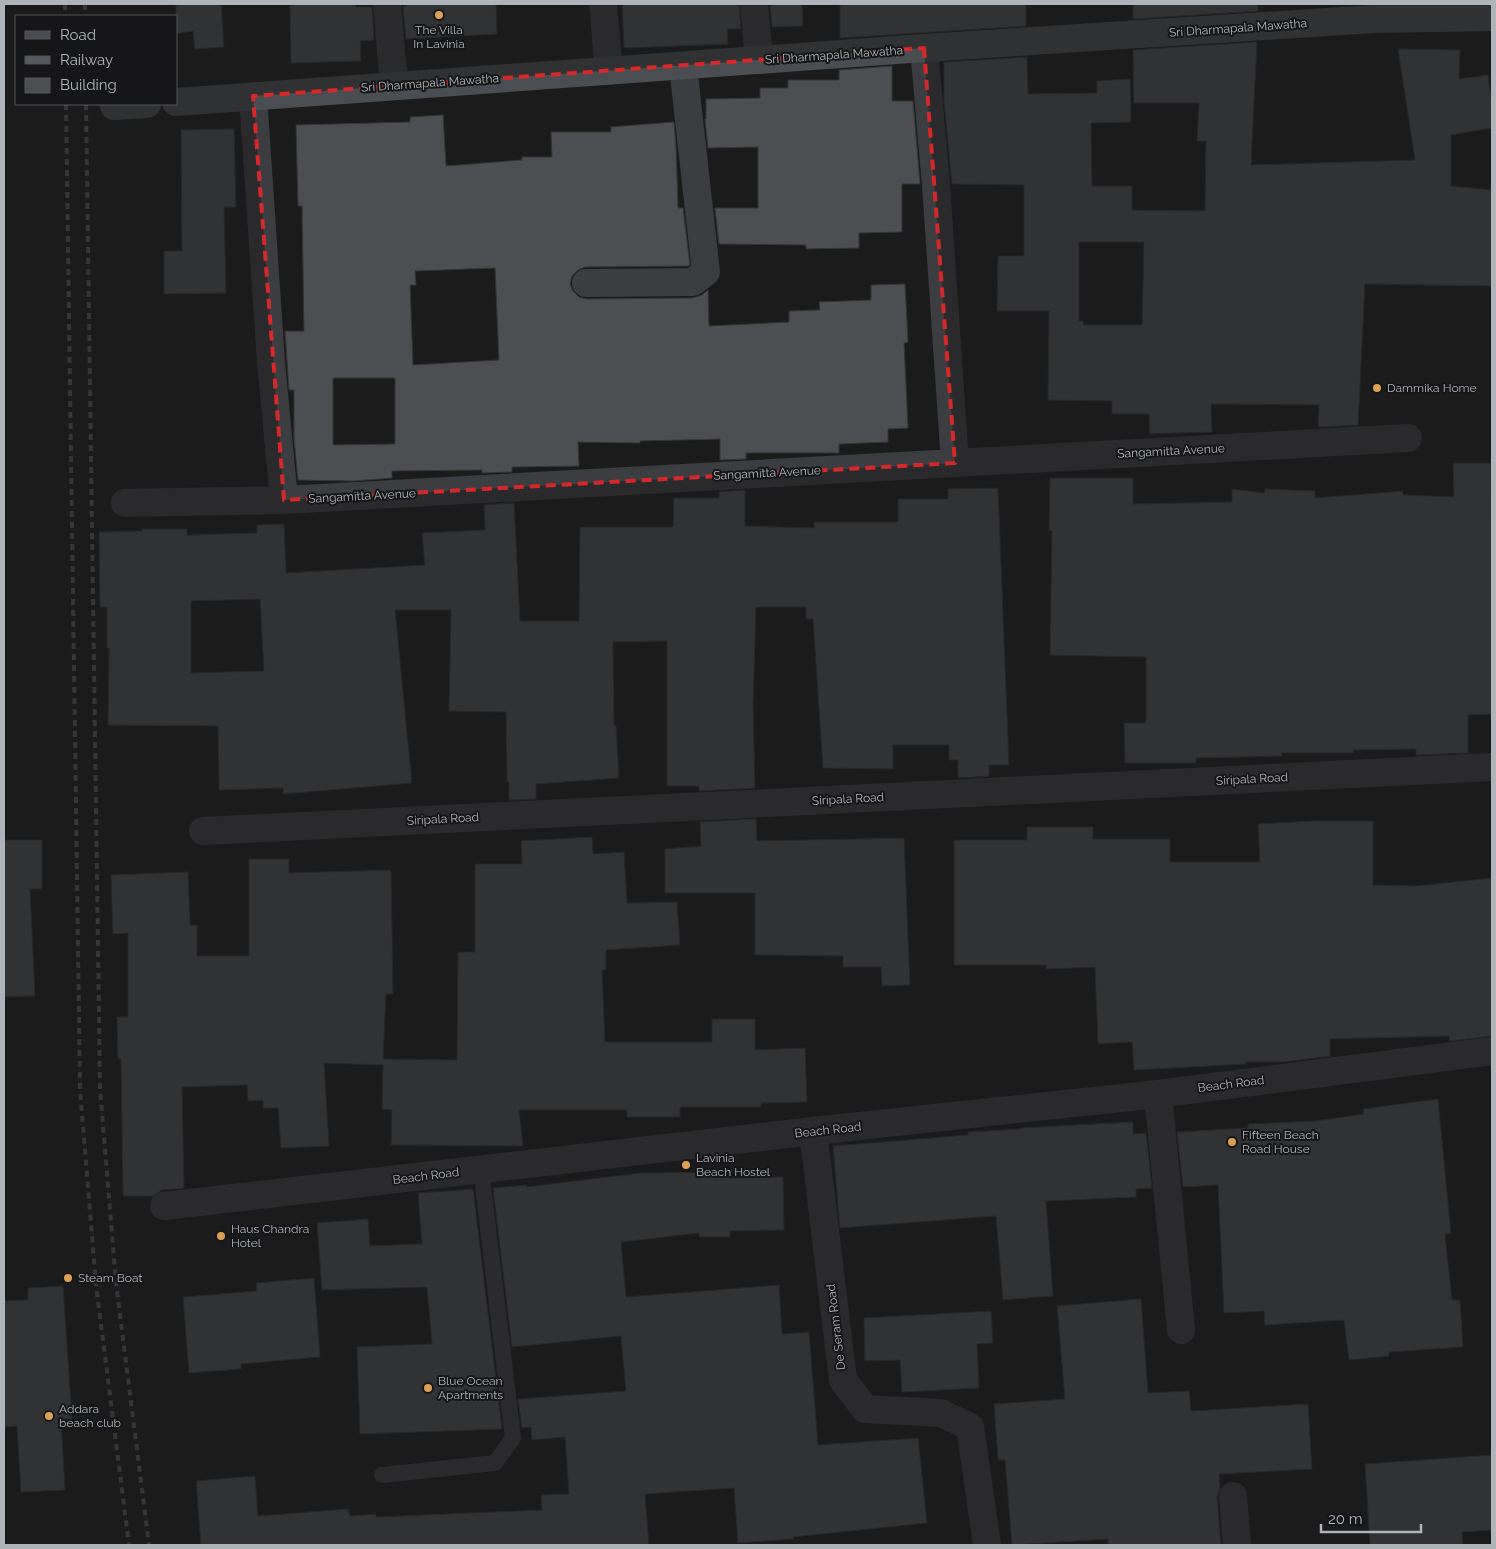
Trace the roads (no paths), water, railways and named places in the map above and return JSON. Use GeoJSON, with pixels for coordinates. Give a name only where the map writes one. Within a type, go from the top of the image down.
{"type":"FeatureCollection","features":[{"type":"Feature","properties":{"kind":"street"},"geometry":{"type":"LineString","coordinates":[[387,4],[394,86]]}},
{"type":"Feature","properties":{"kind":"street"},"geometry":{"type":"LineString","coordinates":[[603,4],[608,70]]}},
{"type":"Feature","properties":{"kind":"street"},"geometry":{"type":"LineString","coordinates":[[754,4],[759,60]]}},
{"type":"Feature","properties":{"kind":"street","name":"Sri Dharmapala Mawatha"},"geometry":{"type":"LineString","coordinates":[[178,102],[924,48],[1374,12],[1492,17]]}},
{"type":"Feature","properties":{"kind":"street"},"geometry":{"type":"LineString","coordinates":[[924,48],[936,185],[955,463]]}},
{"type":"Feature","properties":{"kind":"street"},"geometry":{"type":"LineString","coordinates":[[586,283],[693,282],[706,272],[683,66]]}},
{"type":"Feature","properties":{"kind":"street"},"geometry":{"type":"LineString","coordinates":[[253,96],[271,362],[284,500]]}},
{"type":"Feature","properties":{"kind":"street"},"geometry":{"type":"LineString","coordinates":[[114,106],[130,105]]}},
{"type":"Feature","properties":{"kind":"street","name":"Sangamitta Avenue"},"geometry":{"type":"LineString","coordinates":[[125,503],[284,500],[1408,438]]}},
{"type":"Feature","properties":{"kind":"street","name":"Siripala Road"},"geometry":{"type":"LineString","coordinates":[[203,831],[1492,767]]}},
{"type":"Feature","properties":{"kind":"street","name":"Beach Road"},"geometry":{"type":"LineString","coordinates":[[164,1206],[813,1131],[1158,1094],[1492,1051]]}},
{"type":"Feature","properties":{"kind":"street"},"geometry":{"type":"LineString","coordinates":[[1158,1094],[1181,1330]]}},
{"type":"Feature","properties":{"kind":"street","name":"De Seram Road"},"geometry":{"type":"LineString","coordinates":[[813,1131],[842,1380],[865,1409],[942,1413],[970,1428],[987,1545]]}},
{"type":"Feature","properties":{"kind":"street"},"geometry":{"type":"LineString","coordinates":[[1233,1496],[1237,1545]]}},
{"type":"Feature","properties":{"kind":"lane"},"geometry":{"type":"LineString","coordinates":[[382,1475],[495,1463],[513,1438],[481,1170]]}},
{"type":"Feature","properties":{"kind":"railway"},"geometry":{"type":"LineString","coordinates":[[65,4],[65,15]]}},
{"type":"Feature","properties":{"kind":"railway"},"geometry":{"type":"LineString","coordinates":[[85,4],[85,15]]}},
{"type":"Feature","properties":{"kind":"railway"},"geometry":{"type":"LineString","coordinates":[[66,105],[80,1089],[96,1285],[129,1545]]}},
{"type":"Feature","properties":{"kind":"railway"},"geometry":{"type":"LineString","coordinates":[[86,105],[100,1088],[116,1283],[149,1545]]}},
{"type":"Feature","properties":{"kind":"place","name":"The Villa In Lavinia"},"geometry":{"type":"Point","coordinates":[439,15]}},
{"type":"Feature","properties":{"kind":"place","name":"Dammika Home"},"geometry":{"type":"Point","coordinates":[1377,388]}},
{"type":"Feature","properties":{"kind":"place","name":"Fifteen Beach Road House"},"geometry":{"type":"Point","coordinates":[1232,1142]}},
{"type":"Feature","properties":{"kind":"place","name":"Lavinia Beach Hostel"},"geometry":{"type":"Point","coordinates":[686,1165]}},
{"type":"Feature","properties":{"kind":"place","name":"Haus Chandra Hotel"},"geometry":{"type":"Point","coordinates":[221,1236]}},
{"type":"Feature","properties":{"kind":"place","name":"Steam Boat"},"geometry":{"type":"Point","coordinates":[68,1278]}},
{"type":"Feature","properties":{"kind":"place","name":"Blue Ocean Apartments"},"geometry":{"type":"Point","coordinates":[428,1388]}},
{"type":"Feature","properties":{"kind":"place","name":"Addara beach club"},"geometry":{"type":"Point","coordinates":[49,1416]}}]}
